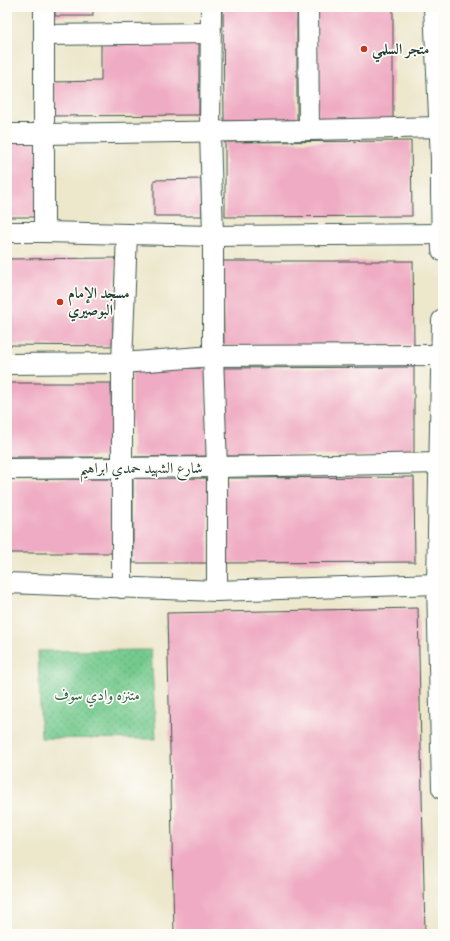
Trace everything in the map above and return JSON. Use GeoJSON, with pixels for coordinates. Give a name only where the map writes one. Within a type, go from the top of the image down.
{"type":"FeatureCollection","features":[{"type":"Feature","properties":{"kind":"street"},"geometry":{"type":"LineString","coordinates":[[44,7],[44,232]]}},
{"type":"Feature","properties":{"kind":"street"},"geometry":{"type":"LineString","coordinates":[[210,7],[210,131],[213,236],[213,356],[217,467],[217,590]]}},
{"type":"Feature","properties":{"kind":"street"},"geometry":{"type":"LineString","coordinates":[[308,7],[309,130]]}},
{"type":"Feature","properties":{"kind":"street"},"geometry":{"type":"LineString","coordinates":[[435,7],[441,127],[443,250]]}},
{"type":"Feature","properties":{"kind":"street"},"geometry":{"type":"LineString","coordinates":[[44,36],[210,33]]}},
{"type":"Feature","properties":{"kind":"street"},"geometry":{"type":"LineString","coordinates":[[7,134],[441,127]]}},
{"type":"Feature","properties":{"kind":"street"},"geometry":{"type":"LineString","coordinates":[[7,232],[213,236],[443,234]]}},
{"type":"Feature","properties":{"kind":"street"},"geometry":{"type":"LineString","coordinates":[[122,588],[122,363],[127,234]]}},
{"type":"Feature","properties":{"kind":"street"},"geometry":{"type":"LineString","coordinates":[[443,321],[438,584],[442,678],[443,788]]}},
{"type":"Feature","properties":{"kind":"street"},"geometry":{"type":"LineString","coordinates":[[7,364],[122,363],[213,356],[442,355]]}},
{"type":"Feature","properties":{"kind":"street","name":"شارع الشهيد حمدي ابراهيم"},"geometry":{"type":"LineString","coordinates":[[7,469],[441,463]]}},
{"type":"Feature","properties":{"kind":"street"},"geometry":{"type":"LineString","coordinates":[[7,583],[217,590],[438,584]]}},
{"type":"Feature","properties":{"kind":"green space","name":"متنزه وادي سوف"},"geometry":{"type":"Polygon","coordinates":[[[151,650],[156,739],[41,738],[38,651],[151,650]]]}},
{"type":"Feature","properties":{"kind":"building"},"geometry":{"type":"Polygon","coordinates":[[[55,7],[93,7],[93,16],[55,16],[55,7]]]}},
{"type":"Feature","properties":{"kind":"building"},"geometry":{"type":"Polygon","coordinates":[[[223,7],[297,7],[297,120],[224,121],[223,7]]]}},
{"type":"Feature","properties":{"kind":"building"},"geometry":{"type":"Polygon","coordinates":[[[317,7],[393,7],[393,120],[318,120],[317,7]]]}},
{"type":"Feature","properties":{"kind":"building"},"geometry":{"type":"Polygon","coordinates":[[[101,43],[199,43],[199,115],[51,116],[51,82],[101,81],[101,43]]]}},
{"type":"Feature","properties":{"kind":"building"},"geometry":{"type":"Polygon","coordinates":[[[411,141],[412,216],[225,217],[225,142],[411,141]]]}},
{"type":"Feature","properties":{"kind":"building"},"geometry":{"type":"Polygon","coordinates":[[[7,142],[37,142],[38,217],[7,217],[7,142]]]}},
{"type":"Feature","properties":{"kind":"building"},"geometry":{"type":"Polygon","coordinates":[[[201,179],[202,216],[154,216],[154,180],[201,179]]]}},
{"type":"Feature","properties":{"kind":"building","name":"مسجد الإمام البوصيري"},"geometry":{"type":"Polygon","coordinates":[[[116,258],[112,346],[7,345],[7,259],[116,258]]]}},
{"type":"Feature","properties":{"kind":"building"},"geometry":{"type":"Polygon","coordinates":[[[223,261],[413,261],[414,345],[224,346],[223,261]]]}},
{"type":"Feature","properties":{"kind":"building"},"geometry":{"type":"Polygon","coordinates":[[[414,367],[414,456],[224,456],[223,368],[414,367]]]}},
{"type":"Feature","properties":{"kind":"building"},"geometry":{"type":"Polygon","coordinates":[[[207,368],[208,456],[132,457],[132,369],[207,368]]]}},
{"type":"Feature","properties":{"kind":"building"},"geometry":{"type":"Polygon","coordinates":[[[7,383],[111,383],[112,457],[7,457],[7,383]]]}},
{"type":"Feature","properties":{"kind":"building"},"geometry":{"type":"Polygon","coordinates":[[[414,477],[415,562],[224,563],[224,478],[414,477]]]}},
{"type":"Feature","properties":{"kind":"building"},"geometry":{"type":"Polygon","coordinates":[[[133,478],[208,478],[208,563],[133,563],[133,478]]]}},
{"type":"Feature","properties":{"kind":"building"},"geometry":{"type":"Polygon","coordinates":[[[7,479],[112,479],[112,553],[7,553],[7,479]]]}},
{"type":"Feature","properties":{"kind":"building"},"geometry":{"type":"Polygon","coordinates":[[[418,608],[425,934],[174,934],[167,613],[418,608]]]}},
{"type":"Feature","properties":{"kind":"place","name":"متجر السلمي"},"geometry":{"type":"Point","coordinates":[364,49]}},
{"type":"Feature","properties":{"kind":"place","name":"مسجد الإمام البوصيري"},"geometry":{"type":"Point","coordinates":[60,302]}}]}
